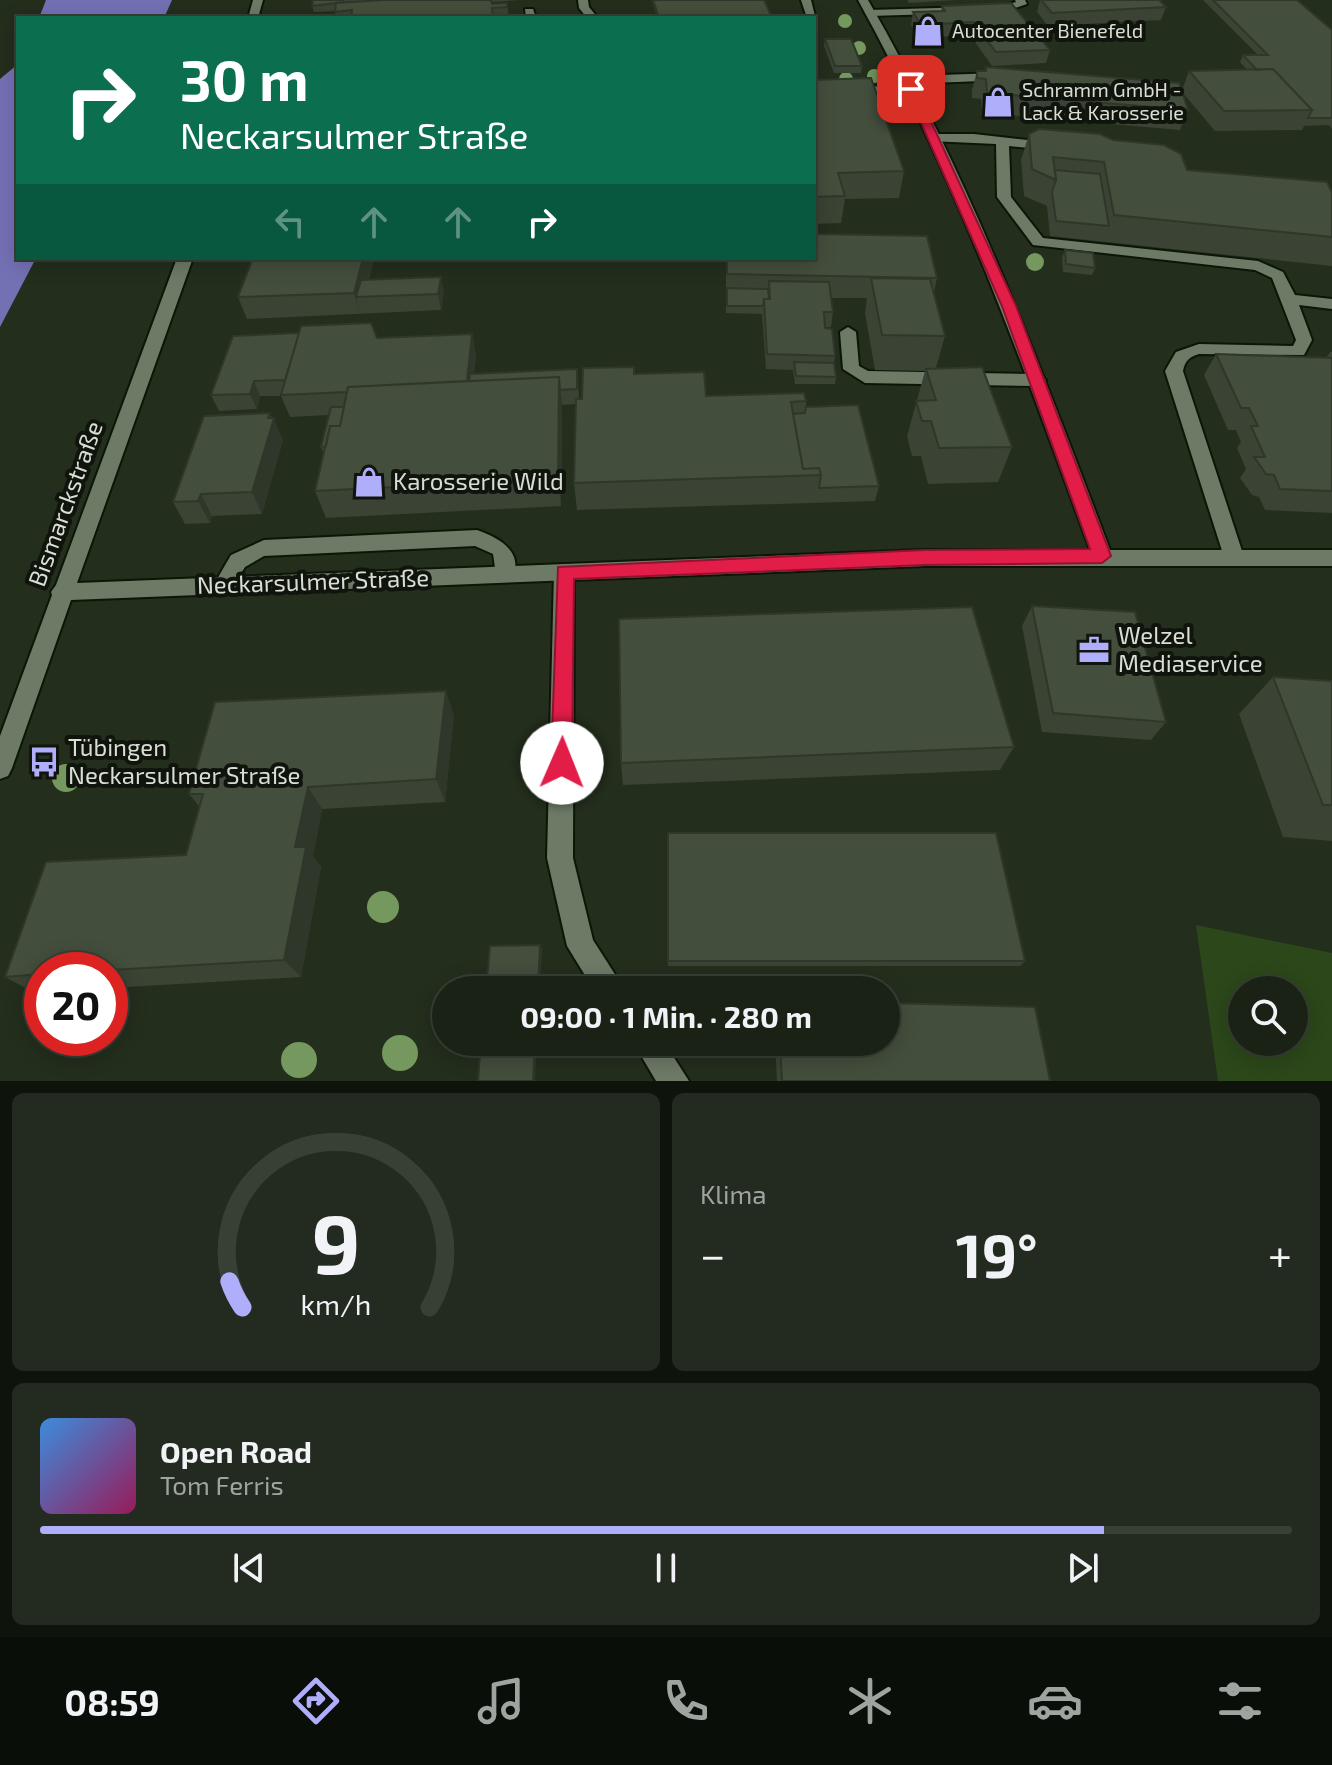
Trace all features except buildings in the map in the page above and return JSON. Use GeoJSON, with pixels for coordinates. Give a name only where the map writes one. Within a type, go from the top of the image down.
{"type":"FeatureCollection","features":[{"type":"Feature","properties":{"kind":"street"},"geometry":{"type":"LineString","coordinates":[[1025,2],[1003,9],[867,6],[935,138],[1009,306],[1102,556]]}},
{"type":"Feature","properties":{"kind":"street"},"geometry":{"type":"LineString","coordinates":[[816,91],[1017,79]]}},
{"type":"Feature","properties":{"kind":"street"},"geometry":{"type":"LineString","coordinates":[[935,138],[1072,148]]}},
{"type":"Feature","properties":{"kind":"street"},"geometry":{"type":"LineString","coordinates":[[1002,141],[1004,197],[1038,242],[1258,266],[1278,275],[1304,340],[1298,351],[1199,349],[1187,352],[1176,363],[1174,371],[1234,557]]}},
{"type":"Feature","properties":{"kind":"street","name":"Bismarckstraße"},"geometry":{"type":"LineString","coordinates":[[0,768],[61,592],[184,260]]}},
{"type":"Feature","properties":{"kind":"street"},"geometry":{"type":"LineString","coordinates":[[1289,299],[1332,304]]}},
{"type":"Feature","properties":{"kind":"street"},"geometry":{"type":"LineString","coordinates":[[848,332],[851,369],[865,377],[1037,380]]}},
{"type":"Feature","properties":{"kind":"street"},"geometry":{"type":"LineString","coordinates":[[223,586],[229,569],[238,560],[264,548],[477,538],[500,549],[505,559],[504,575]]}},
{"type":"Feature","properties":{"kind":"street","name":"Neckarsulmer Straße"},"geometry":{"type":"LineString","coordinates":[[61,592],[925,558],[1332,558]]}},
{"type":"Feature","properties":{"kind":"street"},"geometry":{"type":"LineString","coordinates":[[564,572],[560,858],[581,946],[601,976]]}},
{"type":"Feature","properties":{"kind":"street"},"geometry":{"type":"LineString","coordinates":[[657,1056],[674,1081]]}},
{"type":"Feature","properties":{"kind":"green space"},"geometry":{"type":"Polygon","coordinates":[[[1196,925],[1332,953],[1332,1081],[1218,1081],[1196,925]]]}},
{"type":"Feature","properties":{"kind":"shaded area"},"geometry":{"type":"Polygon","coordinates":[[[46,0],[172,0],[165,16],[40,16],[46,0]]]}},
{"type":"Feature","properties":{"kind":"shaded area"},"geometry":{"type":"Polygon","coordinates":[[[16,66],[16,260],[35,260],[0,327],[0,79],[16,66]]]}},
{"type":"Feature","properties":{"kind":"place","name":"Autocenter Bienefeld"},"geometry":{"type":"Point","coordinates":[928,31]}},
{"type":"Feature","properties":{"kind":"place","name":"Schramm GmbH - Lack & Karosserie"},"geometry":{"type":"Point","coordinates":[998,102]}},
{"type":"Feature","properties":{"kind":"place","name":"Karosserie Wild"},"geometry":{"type":"Point","coordinates":[369,482]}},
{"type":"Feature","properties":{"kind":"place","name":"Welzel Mediaservice"},"geometry":{"type":"Point","coordinates":[1094,650]}},
{"type":"Feature","properties":{"kind":"place","name":"Tübingen Neckarsulmer Straße"},"geometry":{"type":"Point","coordinates":[44,762]}},
{"type":"Feature","properties":{"kind":"route"},"geometry":{"type":"LineString","coordinates":[[562,763],[564,572],[925,558],[1102,556],[1009,306],[911,89]]}}]}
